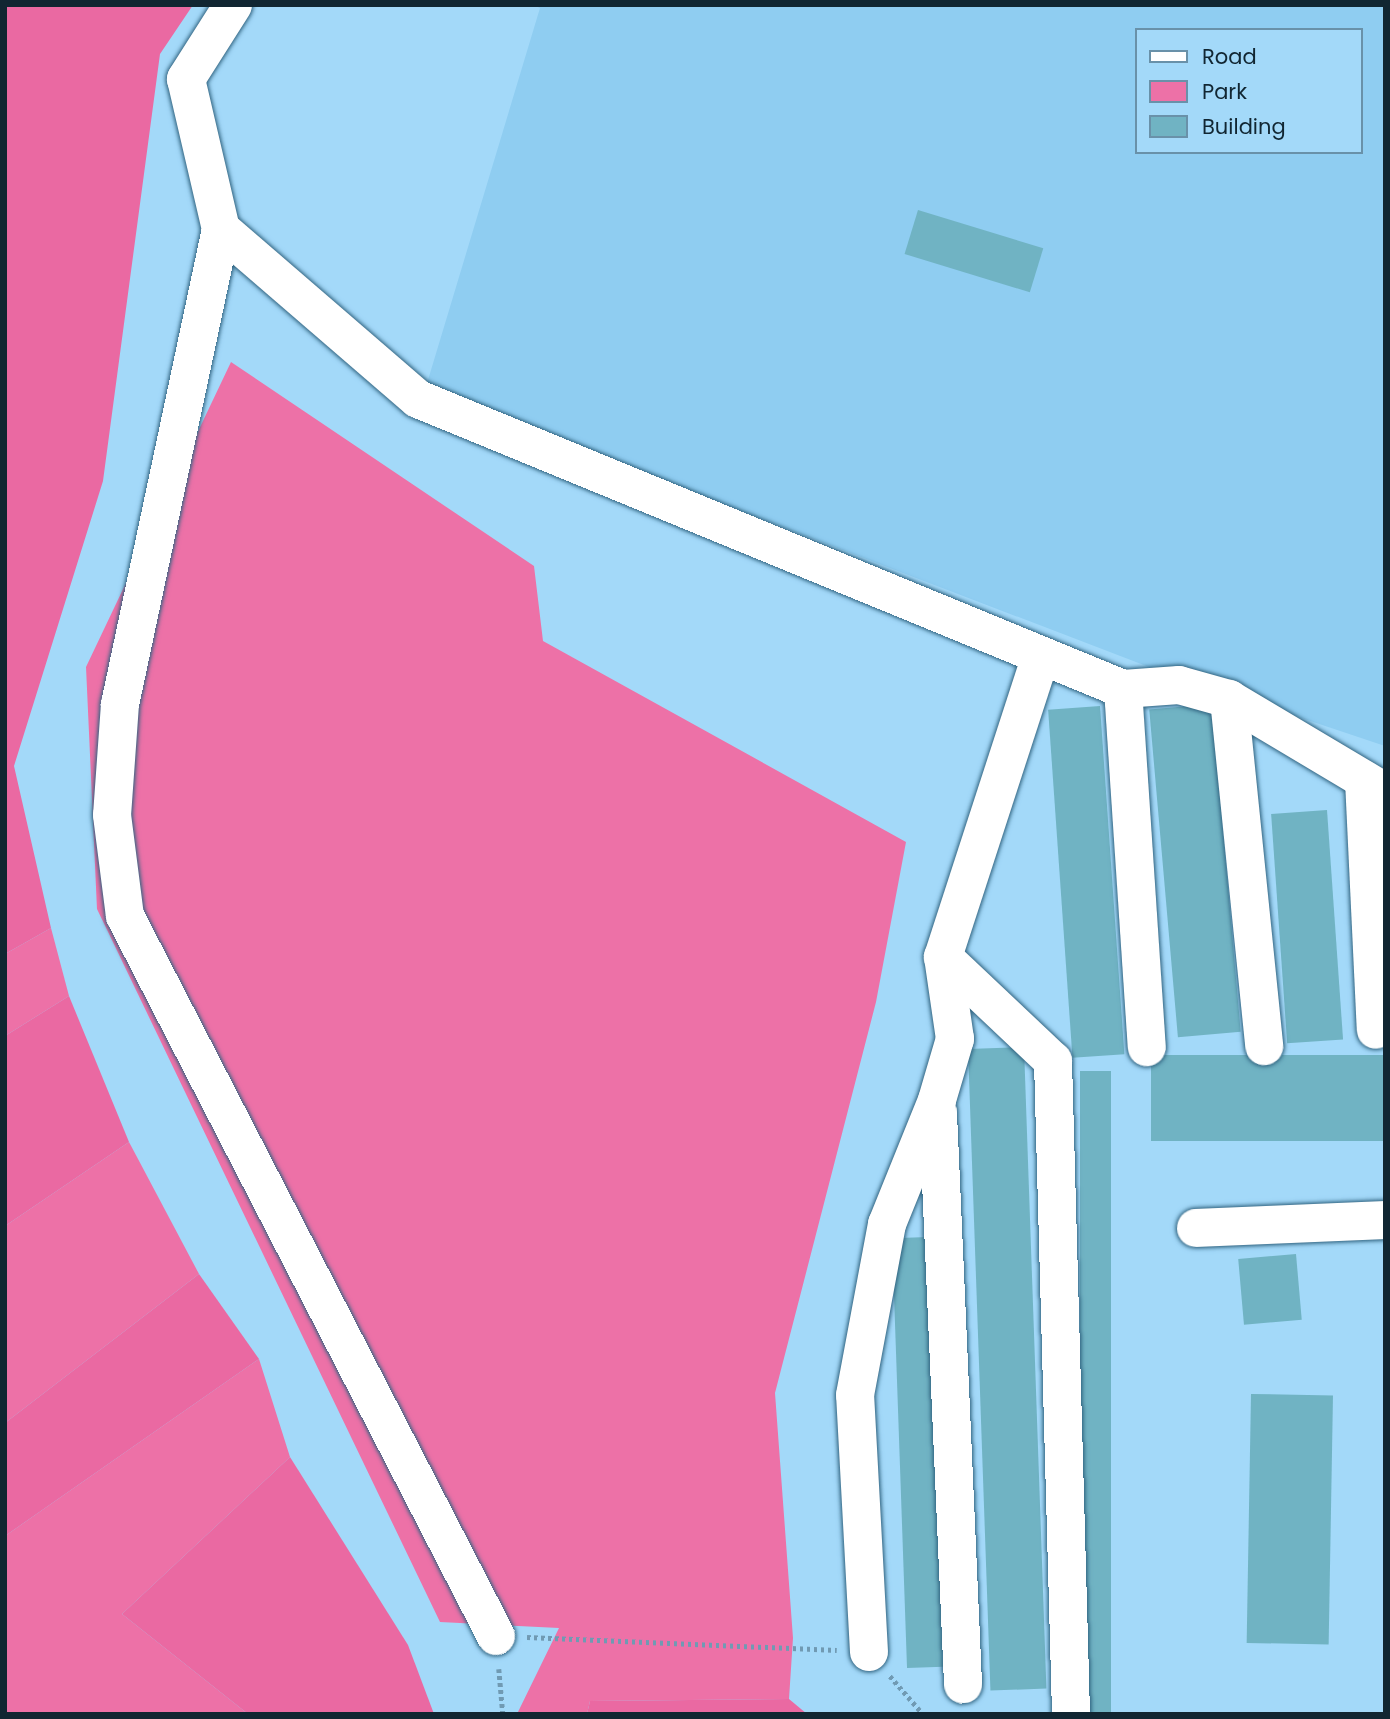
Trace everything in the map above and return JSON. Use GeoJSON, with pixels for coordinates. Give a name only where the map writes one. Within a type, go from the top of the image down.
{"type":"FeatureCollection","features":[{"type":"Feature","properties":{"kind":"lane"},"geometry":{"type":"LineString","coordinates":[[233,5],[187,79],[221,229],[120,704],[113,815],[125,916],[496,1636]]}},
{"type":"Feature","properties":{"kind":"lane"},"geometry":{"type":"LineString","coordinates":[[221,229],[418,398],[1040,658],[1123,690],[1179,685],[1229,699],[1374,786],[1376,1030]]}},
{"type":"Feature","properties":{"kind":"lane"},"geometry":{"type":"LineString","coordinates":[[869,1651],[855,1395],[887,1224],[937,1100],[955,1039],[943,957],[1040,658]]}},
{"type":"Feature","properties":{"kind":"lane"},"geometry":{"type":"LineString","coordinates":[[1123,690],[1147,1047]]}},
{"type":"Feature","properties":{"kind":"lane"},"geometry":{"type":"LineString","coordinates":[[1229,699],[1264,1046]]}},
{"type":"Feature","properties":{"kind":"lane"},"geometry":{"type":"LineString","coordinates":[[943,957],[1053,1061],[1071,1714]]}},
{"type":"Feature","properties":{"kind":"lane"},"geometry":{"type":"LineString","coordinates":[[937,1100],[963,1684]]}},
{"type":"Feature","properties":{"kind":"lane"},"geometry":{"type":"LineString","coordinates":[[1196,1228],[1385,1220]]}},
{"type":"Feature","properties":{"kind":"path"},"geometry":{"type":"LineString","coordinates":[[503,1714],[496,1636],[869,1651],[923,1714]]}},
{"type":"Feature","properties":{"kind":"shaded area"},"geometry":{"type":"Polygon","coordinates":[[[5,5],[193,5],[160,54],[103,481],[14,766],[51,928],[5,954],[5,5]]]}},
{"type":"Feature","properties":{"kind":"shaded area"},"geometry":{"type":"Polygon","coordinates":[[[533,5],[1385,5],[1385,746],[1149,667],[425,390],[540,8],[533,5]]]}},
{"type":"Feature","properties":{"kind":"shaded area"},"geometry":{"type":"Polygon","coordinates":[[[69,996],[129,1142],[5,1226],[5,1036],[69,996]]]}},
{"type":"Feature","properties":{"kind":"shaded area"},"geometry":{"type":"Polygon","coordinates":[[[199,1274],[259,1359],[5,1536],[5,1423],[199,1274]]]}},
{"type":"Feature","properties":{"kind":"shaded area"},"geometry":{"type":"Polygon","coordinates":[[[290,1457],[408,1645],[434,1714],[248,1714],[122,1614],[290,1457]]]}},
{"type":"Feature","properties":{"kind":"shaded area"},"geometry":{"type":"Polygon","coordinates":[[[789,1699],[807,1714],[587,1714],[590,1701],[789,1699]]]}},
{"type":"Feature","properties":{"kind":"green space"},"geometry":{"type":"Polygon","coordinates":[[[231,362],[534,566],[543,641],[906,842],[876,1002],[775,1393],[793,1638],[789,1699],[590,1701],[587,1714],[517,1714],[559,1628],[440,1622],[97,909],[86,667],[231,362]]]}},
{"type":"Feature","properties":{"kind":"green space"},"geometry":{"type":"Polygon","coordinates":[[[51,928],[69,996],[5,1036],[5,954],[51,928]]]}},
{"type":"Feature","properties":{"kind":"green space"},"geometry":{"type":"Polygon","coordinates":[[[129,1142],[199,1274],[5,1423],[5,1226],[129,1142]]]}},
{"type":"Feature","properties":{"kind":"green space"},"geometry":{"type":"Polygon","coordinates":[[[259,1359],[290,1457],[122,1614],[248,1714],[5,1714],[5,1536],[259,1359]]]}},
{"type":"Feature","properties":{"kind":"building"},"geometry":{"type":"Polygon","coordinates":[[[918,210],[1043,248],[1030,292],[905,254],[918,210]]]}},
{"type":"Feature","properties":{"kind":"building"},"geometry":{"type":"Polygon","coordinates":[[[1212,704],[1241,1032],[1178,1037],[1149,709],[1212,704]]]}},
{"type":"Feature","properties":{"kind":"building"},"geometry":{"type":"Polygon","coordinates":[[[1100,706],[1124,1054],[1072,1058],[1048,710],[1100,706]]]}},
{"type":"Feature","properties":{"kind":"building"},"geometry":{"type":"Polygon","coordinates":[[[1327,810],[1343,1039],[1287,1043],[1271,814],[1327,810]]]}},
{"type":"Feature","properties":{"kind":"building"},"geometry":{"type":"Polygon","coordinates":[[[1024,1047],[1046,1689],[990,1691],[968,1049],[1024,1047]]]}},
{"type":"Feature","properties":{"kind":"building"},"geometry":{"type":"Polygon","coordinates":[[[1151,1055],[1385,1055],[1385,1141],[1151,1141],[1151,1055]]]}},
{"type":"Feature","properties":{"kind":"building"},"geometry":{"type":"Polygon","coordinates":[[[1080,1071],[1111,1071],[1111,1714],[1080,1714],[1080,1071]]]}},
{"type":"Feature","properties":{"kind":"building"},"geometry":{"type":"Polygon","coordinates":[[[928,1237],[943,1667],[907,1668],[892,1238],[928,1237]]]}},
{"type":"Feature","properties":{"kind":"building"},"geometry":{"type":"Polygon","coordinates":[[[1296,1254],[1302,1320],[1244,1325],[1238,1259],[1296,1254]]]}},
{"type":"Feature","properties":{"kind":"building"},"geometry":{"type":"Polygon","coordinates":[[[1251,1394],[1333,1395],[1329,1644],[1247,1643],[1251,1394]]]}}]}
